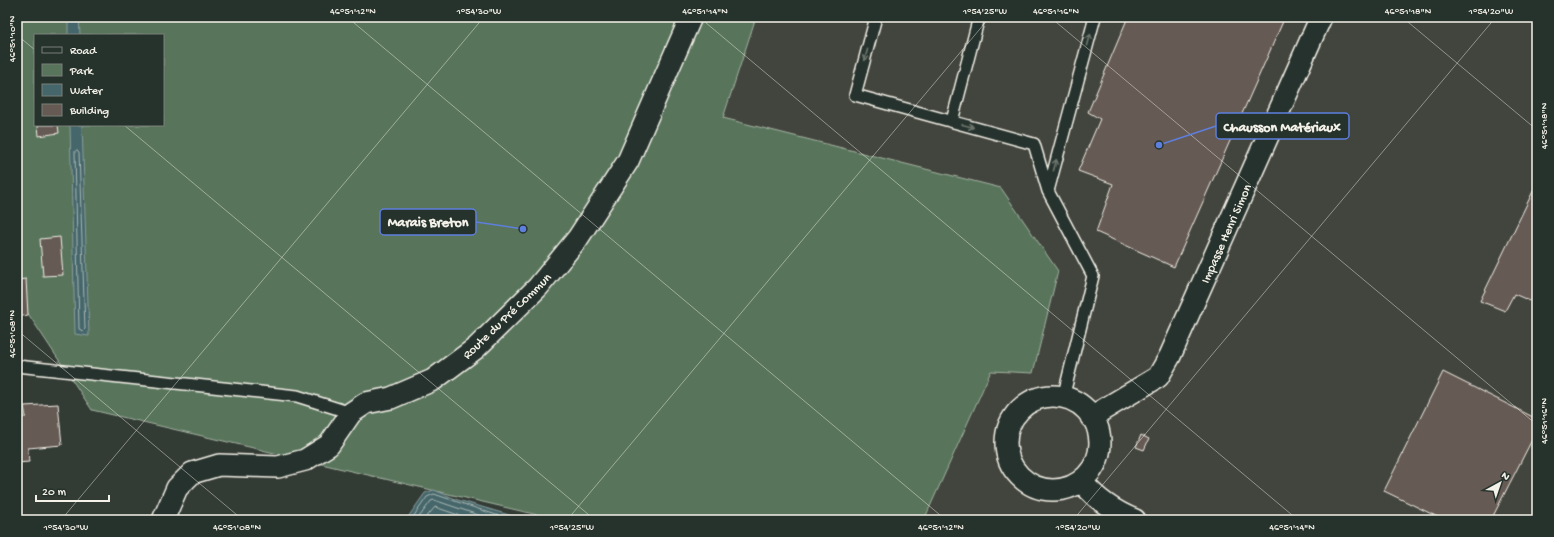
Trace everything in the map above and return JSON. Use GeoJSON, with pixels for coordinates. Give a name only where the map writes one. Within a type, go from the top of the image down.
{"type":"FeatureCollection","features":[{"type":"Feature","properties":{"kind":"street","name":"Route du Pré Commun"},"geometry":{"type":"LineString","coordinates":[[163,520],[177,488],[192,473],[219,465],[278,467],[305,460],[329,445],[351,413],[366,403],[391,398],[433,380],[476,348],[538,287],[578,238],[628,161],[691,17]]}},
{"type":"Feature","properties":{"kind":"street","name":"Impasse Henri Simon"},"geometry":{"type":"LineString","coordinates":[[1091,417],[1158,377],[1170,356],[1321,17]]}},
{"type":"Feature","properties":{"kind":"street"},"geometry":{"type":"LineString","coordinates":[[1053,395],[1072,400],[1088,411],[1091,417],[1098,428],[1100,448],[1094,466],[1081,481],[1062,489],[1043,489],[1025,481],[1012,466],[1006,448],[1008,428],[1017,411],[1033,400],[1053,395]]}},
{"type":"Feature","properties":{"kind":"street"},"geometry":{"type":"LineString","coordinates":[[1081,481],[1095,498],[1120,514],[1135,520]]}},
{"type":"Feature","properties":{"kind":"lane"},"geometry":{"type":"LineString","coordinates":[[876,17],[855,95],[1034,144],[1048,191],[1093,276],[1063,398]]}},
{"type":"Feature","properties":{"kind":"lane"},"geometry":{"type":"LineString","coordinates":[[952,121],[979,17]]}},
{"type":"Feature","properties":{"kind":"lane"},"geometry":{"type":"LineString","coordinates":[[1048,191],[1095,17]]}},
{"type":"Feature","properties":{"kind":"lane"},"geometry":{"type":"LineString","coordinates":[[17,366],[297,396],[351,413]]}},
{"type":"Feature","properties":{"kind":"shaded area"},"geometry":{"type":"Polygon","coordinates":[[[756,17],[1537,17],[1537,520],[931,520],[925,518],[991,371],[723,118],[756,17]]]}},
{"type":"Feature","properties":{"kind":"green space"},"geometry":{"type":"Polygon","coordinates":[[[17,17],[756,17],[723,118],[1001,188],[1058,271],[1033,373],[991,371],[924,520],[559,520],[92,410],[17,297],[17,17]]]}},
{"type":"Feature","properties":{"kind":"water"},"geometry":{"type":"Polygon","coordinates":[[[68,17],[79,17],[80,34],[68,34],[68,17]]]}},
{"type":"Feature","properties":{"kind":"water"},"geometry":{"type":"Polygon","coordinates":[[[70,126],[82,126],[89,336],[75,334],[70,126]]]}},
{"type":"Feature","properties":{"kind":"water"},"geometry":{"type":"Polygon","coordinates":[[[434,490],[458,500],[526,520],[406,520],[425,493],[434,490]]]}},
{"type":"Feature","properties":{"kind":"building"},"geometry":{"type":"Polygon","coordinates":[[[1128,17],[1285,17],[1174,267],[1096,232],[1113,184],[1078,171],[1100,119],[1088,112],[1128,17]]]}},
{"type":"Feature","properties":{"kind":"building"},"geometry":{"type":"Polygon","coordinates":[[[38,126],[58,126],[59,133],[39,136],[38,126]]]}},
{"type":"Feature","properties":{"kind":"building"},"geometry":{"type":"Polygon","coordinates":[[[1537,183],[1537,304],[1514,294],[1505,311],[1480,301],[1537,183]]]}},
{"type":"Feature","properties":{"kind":"building"},"geometry":{"type":"Polygon","coordinates":[[[60,237],[63,275],[43,276],[40,239],[60,237]]]}},
{"type":"Feature","properties":{"kind":"building"},"geometry":{"type":"Polygon","coordinates":[[[26,279],[28,315],[17,317],[17,280],[26,279]]]}},
{"type":"Feature","properties":{"kind":"building"},"geometry":{"type":"Polygon","coordinates":[[[1443,372],[1537,419],[1537,430],[1491,520],[1444,520],[1384,491],[1443,372]]]}},
{"type":"Feature","properties":{"kind":"building"},"geometry":{"type":"Polygon","coordinates":[[[58,404],[62,445],[28,448],[29,462],[17,463],[17,417],[26,417],[24,406],[58,404]]]}},
{"type":"Feature","properties":{"kind":"building"},"geometry":{"type":"Polygon","coordinates":[[[1141,435],[1149,439],[1144,450],[1136,447],[1141,435]]]}},
{"type":"Feature","properties":{"kind":"place","name":"Chausson Matériaux"},"geometry":{"type":"Point","coordinates":[1159,145]}},
{"type":"Feature","properties":{"kind":"place","name":"Marais Breton"},"geometry":{"type":"Point","coordinates":[523,229]}}]}
